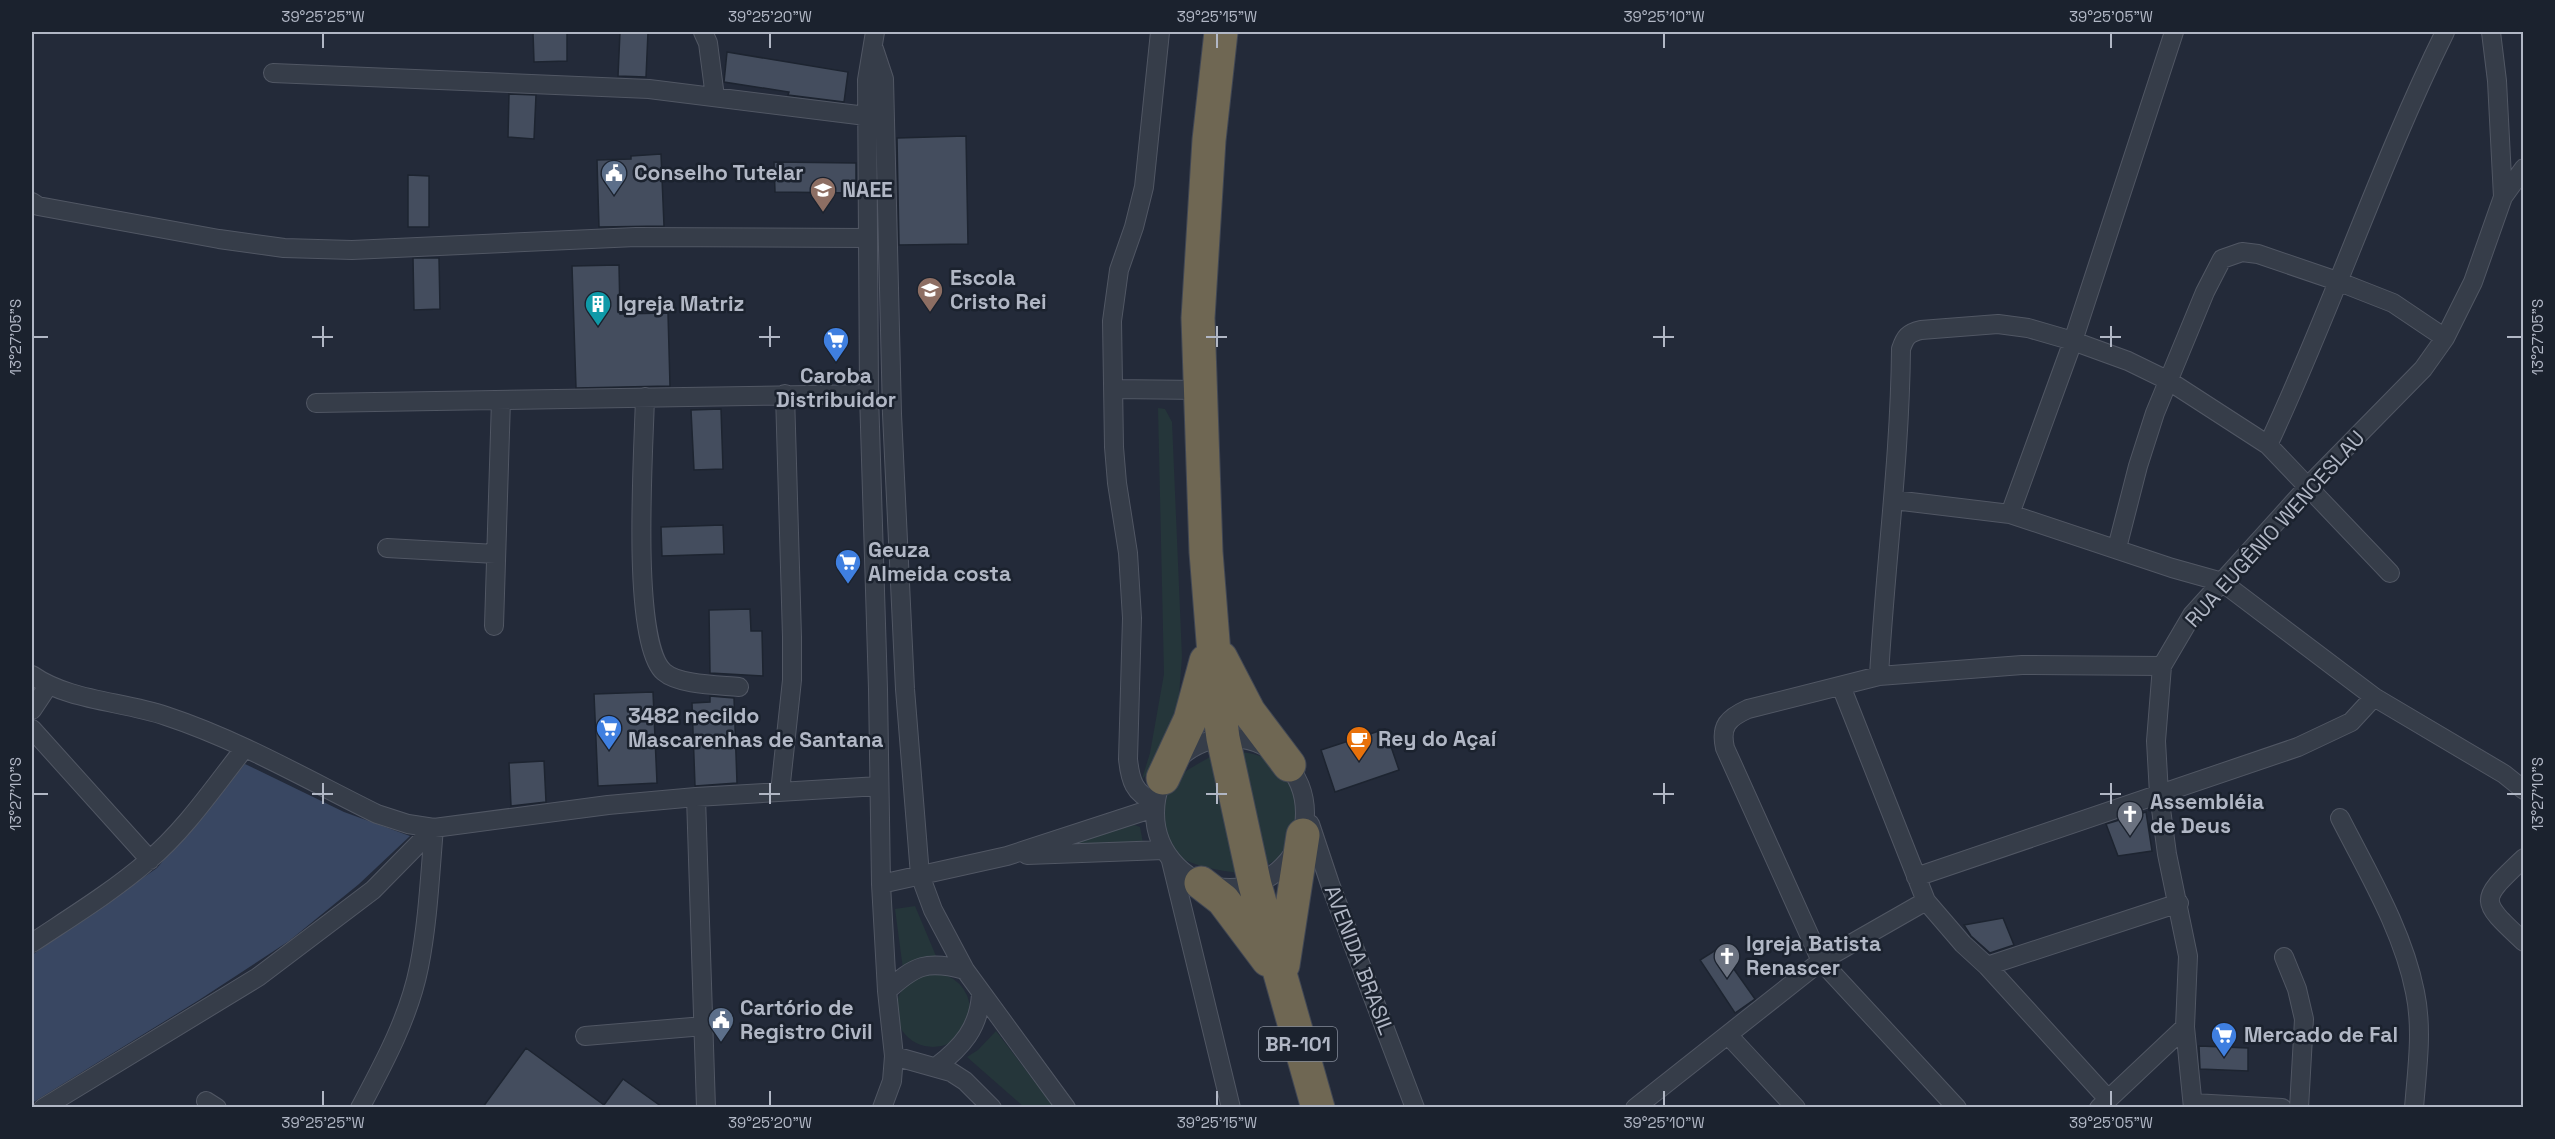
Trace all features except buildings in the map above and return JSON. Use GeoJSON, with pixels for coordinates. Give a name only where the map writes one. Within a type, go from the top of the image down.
{"type":"FeatureCollection","features":[{"type":"Feature","properties":{"kind":"highway","name":"BR-101"},"geometry":{"type":"LineString","coordinates":[[1221,32],[1203,219],[1198,318],[1206,552],[1212,636],[1223,738],[1255,885],[1318,1107]]}},
{"type":"Feature","properties":{"kind":"highway"},"geometry":{"type":"LineString","coordinates":[[1157,796],[1190,720],[1212,636]]}},
{"type":"Feature","properties":{"kind":"highway"},"geometry":{"type":"LineString","coordinates":[[1212,636],[1230,678],[1249,712],[1289,765]]}},
{"type":"Feature","properties":{"kind":"highway"},"geometry":{"type":"LineString","coordinates":[[1281,979],[1304,823]]}},
{"type":"Feature","properties":{"kind":"highway"},"geometry":{"type":"LineString","coordinates":[[1201,883],[1223,900],[1281,979]]}},
{"type":"Feature","properties":{"kind":"street"},"geometry":{"type":"LineString","coordinates":[[703,32],[708,43],[715,97]]}},
{"type":"Feature","properties":{"kind":"street"},"geometry":{"type":"LineString","coordinates":[[1157,796],[1145,798],[1137,790],[1129,768],[1132,618],[1128,553],[1117,483],[1113,388],[1115,293],[1119,270],[1144,187],[1160,32]]}},
{"type":"Feature","properties":{"kind":"street"},"geometry":{"type":"LineString","coordinates":[[2010,514],[2073,340],[2174,32]]}},
{"type":"Feature","properties":{"kind":"street"},"geometry":{"type":"LineString","coordinates":[[2268,445],[2304,368],[2366,209],[2445,32]]}},
{"type":"Feature","properties":{"kind":"street"},"geometry":{"type":"LineString","coordinates":[[2491,32],[2497,81],[2503,197]]}},
{"type":"Feature","properties":{"kind":"street"},"geometry":{"type":"LineString","coordinates":[[875,40],[867,80],[869,394],[881,884],[887,991],[894,1056],[892,1081],[882,1107]]}},
{"type":"Feature","properties":{"kind":"street"},"geometry":{"type":"LineString","coordinates":[[875,40],[884,79],[889,308],[905,689],[920,875],[933,910],[965,970],[1066,1107]]}},
{"type":"Feature","properties":{"kind":"street"},"geometry":{"type":"LineString","coordinates":[[273,73],[587,84],[649,89],[867,116]]}},
{"type":"Feature","properties":{"kind":"street","name":"RUA EUGÊNIO WENCESLAU"},"geometry":{"type":"LineString","coordinates":[[2193,1105],[2185,1027],[2188,956],[2179,903],[2167,854],[2159,794],[2156,741],[2162,666],[2192,615],[2308,486],[2423,369],[2445,338],[2472,282],[2503,197],[2523,168]]}},
{"type":"Feature","properties":{"kind":"street"},"geometry":{"type":"LineString","coordinates":[[32,202],[38,206],[219,239],[284,248],[352,250],[636,237],[867,238]]}},
{"type":"Feature","properties":{"kind":"street"},"geometry":{"type":"LineString","coordinates":[[2117,548],[2146,439],[2205,291],[2222,259],[2242,252],[2258,254],[2337,281],[2393,303],[2445,338]]}},
{"type":"Feature","properties":{"kind":"street"},"geometry":{"type":"LineString","coordinates":[[868,300],[889,308]]}},
{"type":"Feature","properties":{"kind":"street"},"geometry":{"type":"LineString","coordinates":[[1879,676],[1885,582],[1898,452],[1901,349],[1905,338],[1912,332],[1921,330],[1998,324],[2028,328],[2073,340],[2128,361],[2169,381],[2268,445],[2390,573]]}},
{"type":"Feature","properties":{"kind":"street"},"geometry":{"type":"LineString","coordinates":[[1113,388],[1200,390]]}},
{"type":"Feature","properties":{"kind":"street"},"geometry":{"type":"LineString","coordinates":[[780,792],[792,680],[785,394]]}},
{"type":"Feature","properties":{"kind":"street"},"geometry":{"type":"LineString","coordinates":[[316,403],[869,394]]}},
{"type":"Feature","properties":{"kind":"street"},"geometry":{"type":"LineString","coordinates":[[645,397],[642,550],[644,605],[649,643],[655,660],[663,672],[677,680],[739,687]]}},
{"type":"Feature","properties":{"kind":"street"},"geometry":{"type":"LineString","coordinates":[[494,626],[501,400]]}},
{"type":"Feature","properties":{"kind":"street"},"geometry":{"type":"LineString","coordinates":[[1893,500],[2010,514],[2172,568],[2222,582],[2374,697],[2504,774],[2523,790]]}},
{"type":"Feature","properties":{"kind":"street"},"geometry":{"type":"LineString","coordinates":[[387,548],[496,554]]}},
{"type":"Feature","properties":{"kind":"street"},"geometry":{"type":"LineString","coordinates":[[1957,1107],[1821,961],[1725,748],[1722,736],[1724,726],[1732,716],[1748,710],[1879,676],[2022,665],[2162,666]]}},
{"type":"Feature","properties":{"kind":"street"},"geometry":{"type":"LineString","coordinates":[[32,675],[48,686],[164,715],[244,749],[377,814],[408,824],[434,828],[696,797],[879,786]]}},
{"type":"Feature","properties":{"kind":"street"},"geometry":{"type":"LineString","coordinates":[[32,710],[48,686]]}},
{"type":"Feature","properties":{"kind":"street"},"geometry":{"type":"LineString","coordinates":[[1841,686],[1926,901],[1963,944],[1987,966],[2104,1103],[2185,1027]]}},
{"type":"Feature","properties":{"kind":"street"},"geometry":{"type":"LineString","coordinates":[[878,689],[905,689]]}},
{"type":"Feature","properties":{"kind":"street"},"geometry":{"type":"LineString","coordinates":[[1916,877],[2298,747],[2332,733],[2351,722],[2374,697]]}},
{"type":"Feature","properties":{"kind":"street"},"geometry":{"type":"LineString","coordinates":[[32,729],[150,860]]}},
{"type":"Feature","properties":{"kind":"street"},"geometry":{"type":"LineString","coordinates":[[1231,1107],[1167,855],[1156,830],[1157,796],[1178,758],[1199,744],[1223,738],[1247,740],[1270,749],[1289,765]]}},
{"type":"Feature","properties":{"kind":"street"},"geometry":{"type":"LineString","coordinates":[[32,943],[117,886],[150,860],[180,828],[244,749]]}},
{"type":"Feature","properties":{"kind":"street","name":"AVENIDA BRASIL"},"geometry":{"type":"LineString","coordinates":[[1289,765],[1301,787],[1304,823],[1330,884],[1415,1107]]}},
{"type":"Feature","properties":{"kind":"street"},"geometry":{"type":"LineString","coordinates":[[881,884],[1007,856],[1157,796]]}},
{"type":"Feature","properties":{"kind":"street"},"geometry":{"type":"LineString","coordinates":[[696,797],[706,1107]]}},
{"type":"Feature","properties":{"kind":"street"},"geometry":{"type":"LineString","coordinates":[[2340,818],[2395,931],[2415,992],[2419,1036],[2414,1107]]}},
{"type":"Feature","properties":{"kind":"street"},"geometry":{"type":"LineString","coordinates":[[1007,856],[1167,855],[1184,874],[1201,883],[1226,889],[1255,885],[1276,874],[1292,856],[1304,823]]}},
{"type":"Feature","properties":{"kind":"street"},"geometry":{"type":"LineString","coordinates":[[42,1107],[258,977],[373,890],[434,828]]}},
{"type":"Feature","properties":{"kind":"street"},"geometry":{"type":"LineString","coordinates":[[360,1107],[384,1063],[405,1013],[419,968],[434,828]]}},
{"type":"Feature","properties":{"kind":"street"},"geometry":{"type":"LineString","coordinates":[[2523,858],[2498,883],[2490,894],[2489,903],[2492,911],[2523,942]]}},
{"type":"Feature","properties":{"kind":"street"},"geometry":{"type":"LineString","coordinates":[[1635,1107],[1821,961],[1926,901]]}},
{"type":"Feature","properties":{"kind":"street"},"geometry":{"type":"LineString","coordinates":[[1987,966],[2179,903]]}},
{"type":"Feature","properties":{"kind":"street"},"geometry":{"type":"LineString","coordinates":[[2284,957],[2297,989],[2304,1019],[2299,1107]]}},
{"type":"Feature","properties":{"kind":"street"},"geometry":{"type":"LineString","coordinates":[[887,991],[916,967],[943,964],[965,970]]}},
{"type":"Feature","properties":{"kind":"street"},"geometry":{"type":"LineString","coordinates":[[936,1066],[957,1051],[969,1037],[980,1010],[981,994]]}},
{"type":"Feature","properties":{"kind":"street"},"geometry":{"type":"LineString","coordinates":[[585,1036],[704,1026]]}},
{"type":"Feature","properties":{"kind":"street"},"geometry":{"type":"LineString","coordinates":[[1728,1035],[1796,1107]]}},
{"type":"Feature","properties":{"kind":"street"},"geometry":{"type":"LineString","coordinates":[[894,1056],[951,1072],[965,1081],[992,1107]]}},
{"type":"Feature","properties":{"kind":"street"},"geometry":{"type":"LineString","coordinates":[[2193,1105],[2282,1107]]}},
{"type":"Feature","properties":{"kind":"shaded area"},"geometry":{"type":"Polygon","coordinates":[[[1158,408],[1165,409],[1172,422],[1182,657],[1178,708],[1161,760],[1142,779],[1150,753],[1164,674],[1158,408]]]}},
{"type":"Feature","properties":{"kind":"shaded area"},"geometry":{"type":"Polygon","coordinates":[[[1235,752],[1262,757],[1280,767],[1292,781],[1299,803],[1298,827],[1290,848],[1280,858],[1261,867],[1235,752]]]}},
{"type":"Feature","properties":{"kind":"shaded area"},"geometry":{"type":"Polygon","coordinates":[[[1213,755],[1238,873],[1200,866],[1179,857],[1165,841],[1162,830],[1162,807],[1171,786],[1181,775],[1213,755]]]}},
{"type":"Feature","properties":{"kind":"shaded area"},"geometry":{"type":"Polygon","coordinates":[[[1134,825],[1140,827],[1143,843],[1049,848],[1134,825]]]}},
{"type":"Feature","properties":{"kind":"shaded area"},"geometry":{"type":"Polygon","coordinates":[[[915,906],[936,956],[920,959],[903,969],[895,909],[915,906]]]}},
{"type":"Feature","properties":{"kind":"shaded area"},"geometry":{"type":"Polygon","coordinates":[[[933,973],[954,979],[964,989],[970,1010],[964,1031],[954,1041],[933,1047],[912,1041],[902,1031],[896,1010],[902,989],[912,979],[933,973]]]}},
{"type":"Feature","properties":{"kind":"shaded area"},"geometry":{"type":"Polygon","coordinates":[[[996,1031],[1054,1107],[1024,1107],[967,1057],[978,1050],[996,1031]]]}},
{"type":"Feature","properties":{"kind":"water"},"geometry":{"type":"Polygon","coordinates":[[[245,764],[344,812],[410,836],[359,884],[289,941],[199,1000],[32,1103],[32,955],[157,868],[245,764]]]}},
{"type":"Feature","properties":{"kind":"place","name":"Conselho Tutelar"},"geometry":{"type":"Point","coordinates":[614,196]}},
{"type":"Feature","properties":{"kind":"place","name":"NAEE"},"geometry":{"type":"Point","coordinates":[823,213]}},
{"type":"Feature","properties":{"kind":"place","name":"Escola Cristo Rei"},"geometry":{"type":"Point","coordinates":[930,313]}},
{"type":"Feature","properties":{"kind":"place","name":"Igreja Matriz"},"geometry":{"type":"Point","coordinates":[598,327]}},
{"type":"Feature","properties":{"kind":"place","name":"Caroba Distribuidor"},"geometry":{"type":"Point","coordinates":[836,363]}},
{"type":"Feature","properties":{"kind":"place","name":"Geuza Almeida costa"},"geometry":{"type":"Point","coordinates":[848,585]}},
{"type":"Feature","properties":{"kind":"place","name":"3482 necildo Mascarenhas de Santana"},"geometry":{"type":"Point","coordinates":[609,751]}},
{"type":"Feature","properties":{"kind":"place","name":"Rey do Açaí"},"geometry":{"type":"Point","coordinates":[1359,762]}},
{"type":"Feature","properties":{"kind":"place","name":"Assembléia de Deus"},"geometry":{"type":"Point","coordinates":[2130,837]}},
{"type":"Feature","properties":{"kind":"place","name":"Igreja Batista Renascer"},"geometry":{"type":"Point","coordinates":[1727,979]}},
{"type":"Feature","properties":{"kind":"place","name":"Cartório de Registro Civil"},"geometry":{"type":"Point","coordinates":[721,1043]}},
{"type":"Feature","properties":{"kind":"place","name":"Mercado de Fal"},"geometry":{"type":"Point","coordinates":[2224,1058]}}]}
